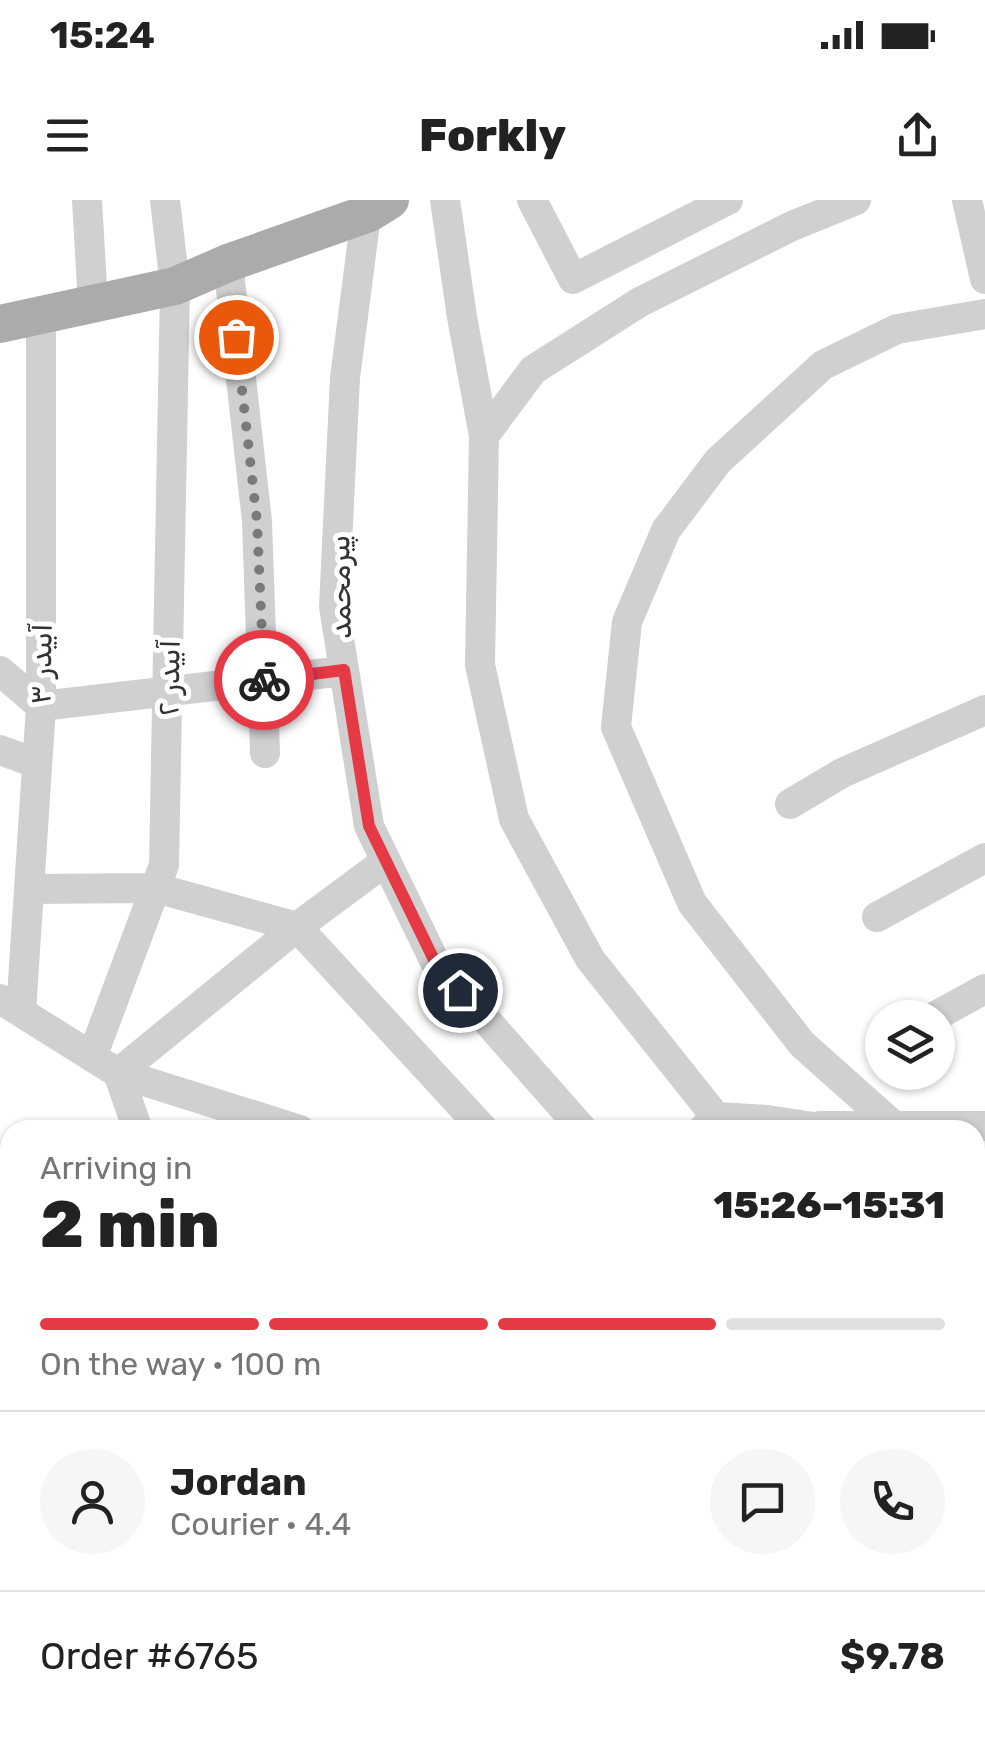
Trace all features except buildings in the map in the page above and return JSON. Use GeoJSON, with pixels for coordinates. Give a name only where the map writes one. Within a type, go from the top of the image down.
{"type":"FeatureCollection","features":[{"type":"Feature","properties":{"kind":"main road"},"geometry":{"type":"LineString","coordinates":[[0,324],[175,286],[376,204]]}},
{"type":"Feature","properties":{"kind":"street"},"geometry":{"type":"LineString","coordinates":[[87,200],[93,305]]}},
{"type":"Feature","properties":{"kind":"street","name":"آبیدر ۲"},"geometry":{"type":"LineString","coordinates":[[92,1057],[164,865],[175,286],[165,200]]}},
{"type":"Feature","properties":{"kind":"street"},"geometry":{"type":"LineString","coordinates":[[445,200],[484,436],[480,665],[514,819],[590,959],[707,1120]]}},
{"type":"Feature","properties":{"kind":"street"},"geometry":{"type":"LineString","coordinates":[[532,200],[573,279],[728,200]]}},
{"type":"Feature","properties":{"kind":"street"},"geometry":{"type":"LineString","coordinates":[[484,436],[533,370],[640,302],[792,226],[856,200]]}},
{"type":"Feature","properties":{"kind":"street"},"geometry":{"type":"LineString","coordinates":[[967,200],[985,279]]}},
{"type":"Feature","properties":{"kind":"street","name":"پیرمحمد"},"geometry":{"type":"LineString","coordinates":[[376,204],[345,378],[334,607],[369,826],[435,962],[574,1120]]}},
{"type":"Feature","properties":{"kind":"street"},"geometry":{"type":"LineString","coordinates":[[228,263],[257,521],[265,753]]}},
{"type":"Feature","properties":{"kind":"street"},"geometry":{"type":"LineString","coordinates":[[887,1120],[802,1044],[692,903],[616,727],[627,622],[666,530],[718,461],[822,366],[897,329],[985,314]]}},
{"type":"Feature","properties":{"kind":"street","name":"آبیدر ۳"},"geometry":{"type":"LineString","coordinates":[[11,1006],[29,889],[42,706],[41,315]]}},
{"type":"Feature","properties":{"kind":"street"},"geometry":{"type":"LineString","coordinates":[[0,671],[42,706],[344,670]]}},
{"type":"Feature","properties":{"kind":"street"},"geometry":{"type":"LineString","coordinates":[[790,804],[842,773],[985,710]]}},
{"type":"Feature","properties":{"kind":"street"},"geometry":{"type":"LineString","coordinates":[[0,750],[36,763]]}},
{"type":"Feature","properties":{"kind":"street"},"geometry":{"type":"LineString","coordinates":[[877,917],[985,858]]}},
{"type":"Feature","properties":{"kind":"street"},"geometry":{"type":"LineString","coordinates":[[118,1073],[386,861]]}},
{"type":"Feature","properties":{"kind":"street"},"geometry":{"type":"LineString","coordinates":[[29,889],[156,888],[297,928],[475,1120]]}},
{"type":"Feature","properties":{"kind":"street"},"geometry":{"type":"LineString","coordinates":[[955,1005],[985,989]]}},
{"type":"Feature","properties":{"kind":"street"},"geometry":{"type":"LineString","coordinates":[[11,1006],[118,1073],[268,1120]]}},
{"type":"Feature","properties":{"kind":"street"},"geometry":{"type":"LineString","coordinates":[[118,1073],[134,1120]]}},
{"type":"Feature","properties":{"kind":"way so far"},"geometry":{"type":"LineString","coordinates":[[236,337],[257,521],[264,680]]}},
{"type":"Feature","properties":{"kind":"route"},"geometry":{"type":"LineString","coordinates":[[264,680],[344,670],[369,826],[435,962],[460,990]]}}]}
